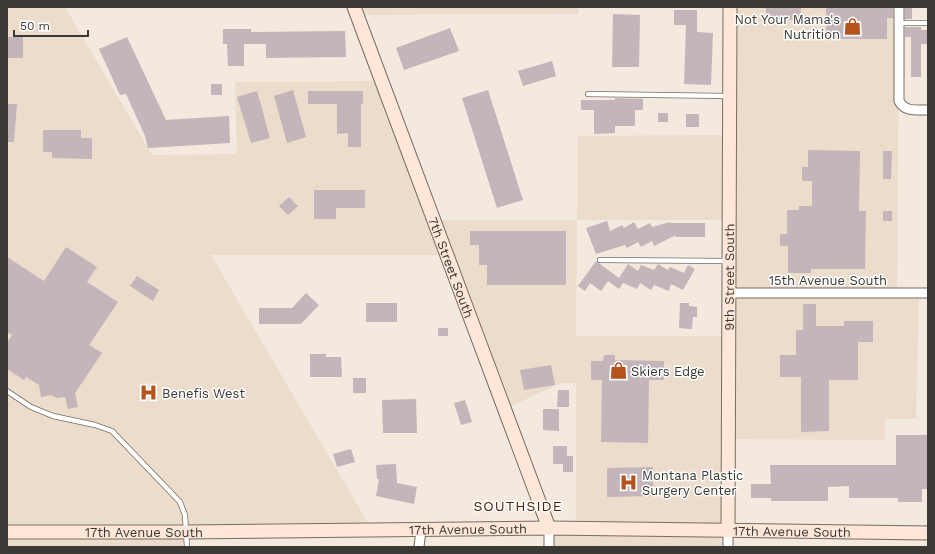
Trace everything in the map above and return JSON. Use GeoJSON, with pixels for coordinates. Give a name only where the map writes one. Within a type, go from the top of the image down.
{"type":"FeatureCollection","features":[{"type":"Feature","properties":{"kind":"street","name":"7th Street South"},"geometry":{"type":"LineString","coordinates":[[354,7],[549,528]]}},
{"type":"Feature","properties":{"kind":"street","name":"9th Street South"},"geometry":{"type":"LineString","coordinates":[[728,547],[730,7]]}},
{"type":"Feature","properties":{"kind":"street"},"geometry":{"type":"LineString","coordinates":[[899,7],[899,101],[902,107],[908,110],[928,110]]}},
{"type":"Feature","properties":{"kind":"street","name":"15th Avenue South"},"geometry":{"type":"LineString","coordinates":[[728,293],[928,293]]}},
{"type":"Feature","properties":{"kind":"street","name":"17th Avenue South"},"geometry":{"type":"LineString","coordinates":[[7,532],[187,532],[549,528],[928,533]]}},
{"type":"Feature","properties":{"kind":"street"},"geometry":{"type":"LineString","coordinates":[[549,528],[549,547]]}},
{"type":"Feature","properties":{"kind":"street"},"geometry":{"type":"LineString","coordinates":[[419,547],[421,530]]}},
{"type":"Feature","properties":{"kind":"lane"},"geometry":{"type":"LineString","coordinates":[[899,23],[928,23]]}},
{"type":"Feature","properties":{"kind":"lane"},"geometry":{"type":"LineString","coordinates":[[588,94],[729,96]]}},
{"type":"Feature","properties":{"kind":"lane"},"geometry":{"type":"LineString","coordinates":[[600,260],[728,261]]}},
{"type":"Feature","properties":{"kind":"lane"},"geometry":{"type":"LineString","coordinates":[[7,391],[31,406],[53,416],[95,424],[112,431],[180,502],[185,515],[187,547]]}},
{"type":"Feature","properties":{"kind":"shaded area"},"geometry":{"type":"Polygon","coordinates":[[[7,7],[65,7],[152,155],[237,154],[235,82],[382,81],[434,220],[577,220],[578,136],[729,135],[730,7],[899,7],[897,293],[919,293],[916,419],[885,419],[885,440],[728,439],[728,547],[549,547],[549,528],[576,528],[576,383],[561,383],[505,409],[447,255],[211,255],[372,530],[187,532],[187,547],[7,547],[7,7]],[[577,220],[576,336],[728,336],[728,220],[577,220]]]}},
{"type":"Feature","properties":{"kind":"shaded area"},"geometry":{"type":"Polygon","coordinates":[[[354,7],[578,7],[578,14],[357,15],[354,7]]]}},
{"type":"Feature","properties":{"kind":"building"},"geometry":{"type":"Polygon","coordinates":[[[766,7],[801,7],[800,20],[766,19],[766,7]]]}},
{"type":"Feature","properties":{"kind":"building"},"geometry":{"type":"Polygon","coordinates":[[[826,7],[893,7],[893,18],[887,18],[887,39],[826,39],[826,7]]]}},
{"type":"Feature","properties":{"kind":"building"},"geometry":{"type":"Polygon","coordinates":[[[905,7],[912,7],[912,19],[905,19],[905,7]]]}},
{"type":"Feature","properties":{"kind":"building"},"geometry":{"type":"Polygon","coordinates":[[[674,10],[697,10],[697,32],[713,33],[711,85],[684,84],[686,25],[674,25],[674,10]]]}},
{"type":"Feature","properties":{"kind":"building"},"geometry":{"type":"Polygon","coordinates":[[[613,14],[640,15],[639,67],[612,67],[613,14]]]}},
{"type":"Feature","properties":{"kind":"building"},"geometry":{"type":"Polygon","coordinates":[[[905,27],[921,27],[921,30],[928,30],[928,44],[921,44],[921,77],[911,77],[911,37],[905,37],[905,27]]]}},
{"type":"Feature","properties":{"kind":"building"},"geometry":{"type":"Polygon","coordinates":[[[450,28],[459,51],[404,70],[396,48],[450,28]]]}},
{"type":"Feature","properties":{"kind":"building"},"geometry":{"type":"Polygon","coordinates":[[[223,29],[251,29],[251,32],[345,31],[346,57],[266,58],[266,44],[244,44],[244,66],[228,66],[227,44],[223,44],[223,29]]]}},
{"type":"Feature","properties":{"kind":"building"},"geometry":{"type":"Polygon","coordinates":[[[7,37],[23,37],[23,58],[7,58],[7,37]]]}},
{"type":"Feature","properties":{"kind":"building"},"geometry":{"type":"Polygon","coordinates":[[[127,37],[166,120],[229,116],[230,143],[148,148],[145,136],[126,94],[120,95],[99,49],[127,37]]]}},
{"type":"Feature","properties":{"kind":"building"},"geometry":{"type":"Polygon","coordinates":[[[552,61],[556,76],[523,86],[518,71],[552,61]]]}},
{"type":"Feature","properties":{"kind":"building"},"geometry":{"type":"Polygon","coordinates":[[[211,84],[222,84],[222,95],[211,95],[211,84]]]}},
{"type":"Feature","properties":{"kind":"building"},"geometry":{"type":"Polygon","coordinates":[[[293,90],[306,137],[287,143],[274,96],[293,90]]]}},
{"type":"Feature","properties":{"kind":"building"},"geometry":{"type":"Polygon","coordinates":[[[488,90],[523,200],[497,208],[462,98],[488,90]]]}},
{"type":"Feature","properties":{"kind":"building"},"geometry":{"type":"Polygon","coordinates":[[[257,91],[270,138],[251,143],[237,97],[257,91]]]}},
{"type":"Feature","properties":{"kind":"building"},"geometry":{"type":"Polygon","coordinates":[[[308,91],[363,91],[363,104],[361,104],[361,147],[348,147],[348,133],[337,134],[337,104],[308,104],[308,91]]]}},
{"type":"Feature","properties":{"kind":"building"},"geometry":{"type":"Polygon","coordinates":[[[615,98],[643,99],[643,110],[635,110],[635,126],[615,126],[615,133],[594,134],[594,110],[581,110],[581,100],[615,100],[615,98]]]}},
{"type":"Feature","properties":{"kind":"building"},"geometry":{"type":"Polygon","coordinates":[[[7,104],[17,104],[14,142],[7,142],[7,104]]]}},
{"type":"Feature","properties":{"kind":"building"},"geometry":{"type":"Polygon","coordinates":[[[658,113],[668,113],[668,122],[658,122],[658,113]]]}},
{"type":"Feature","properties":{"kind":"building"},"geometry":{"type":"Polygon","coordinates":[[[686,114],[699,114],[699,127],[686,127],[686,114]]]}},
{"type":"Feature","properties":{"kind":"building"},"geometry":{"type":"Polygon","coordinates":[[[43,130],[81,130],[81,138],[92,138],[92,159],[52,158],[52,152],[43,152],[43,130]]]}},
{"type":"Feature","properties":{"kind":"building"},"geometry":{"type":"Polygon","coordinates":[[[808,150],[860,151],[859,211],[866,211],[865,269],[811,269],[811,273],[788,273],[788,246],[780,246],[780,234],[787,234],[787,210],[799,210],[799,206],[812,206],[812,181],[802,181],[802,167],[808,167],[808,150]]]}},
{"type":"Feature","properties":{"kind":"building"},"geometry":{"type":"Polygon","coordinates":[[[883,151],[892,151],[891,179],[883,179],[883,151]]]}},
{"type":"Feature","properties":{"kind":"building"},"geometry":{"type":"Polygon","coordinates":[[[314,190],[365,190],[365,208],[336,208],[336,219],[314,219],[314,190]]]}},
{"type":"Feature","properties":{"kind":"building"},"geometry":{"type":"Polygon","coordinates":[[[289,197],[298,206],[288,215],[279,206],[289,197]]]}},
{"type":"Feature","properties":{"kind":"building"},"geometry":{"type":"Polygon","coordinates":[[[883,211],[892,211],[892,221],[883,221],[883,211]]]}},
{"type":"Feature","properties":{"kind":"building"},"geometry":{"type":"Polygon","coordinates":[[[607,221],[610,231],[622,225],[624,228],[634,222],[638,229],[650,223],[652,227],[670,222],[705,223],[705,237],[675,237],[676,235],[654,246],[652,241],[641,247],[638,242],[627,248],[625,245],[596,254],[586,228],[607,221]]]}},
{"type":"Feature","properties":{"kind":"building"},"geometry":{"type":"Polygon","coordinates":[[[470,231],[566,231],[566,285],[487,285],[487,265],[479,265],[479,245],[470,245],[470,231]]]}},
{"type":"Feature","properties":{"kind":"building"},"geometry":{"type":"Polygon","coordinates":[[[66,247],[97,267],[87,282],[118,302],[89,345],[102,353],[75,393],[78,407],[68,409],[65,397],[57,398],[51,395],[41,397],[39,385],[26,377],[24,380],[7,369],[7,343],[12,335],[7,332],[7,257],[44,281],[66,247]]]}},
{"type":"Feature","properties":{"kind":"building"},"geometry":{"type":"Polygon","coordinates":[[[596,261],[619,278],[628,264],[638,271],[641,265],[654,270],[658,264],[668,270],[670,267],[684,273],[688,265],[695,269],[683,290],[671,284],[669,291],[654,285],[651,290],[640,283],[637,289],[623,283],[619,289],[608,281],[601,291],[590,283],[585,291],[578,286],[596,261]]]}},
{"type":"Feature","properties":{"kind":"building"},"geometry":{"type":"Polygon","coordinates":[[[137,276],[159,290],[153,301],[130,286],[137,276]]]}},
{"type":"Feature","properties":{"kind":"building"},"geometry":{"type":"Polygon","coordinates":[[[306,293],[319,305],[301,324],[259,324],[259,308],[292,308],[306,293]]]}},
{"type":"Feature","properties":{"kind":"building"},"geometry":{"type":"Polygon","coordinates":[[[366,303],[397,303],[397,322],[366,322],[366,303]]]}},
{"type":"Feature","properties":{"kind":"building"},"geometry":{"type":"Polygon","coordinates":[[[680,303],[689,303],[689,306],[697,307],[697,317],[693,317],[692,329],[679,328],[680,303]]]}},
{"type":"Feature","properties":{"kind":"building"},"geometry":{"type":"Polygon","coordinates":[[[803,304],[816,304],[816,326],[844,326],[844,321],[873,321],[873,342],[858,342],[858,380],[829,380],[829,431],[801,432],[801,377],[780,377],[780,355],[796,355],[796,330],[803,330],[803,304]]]}},
{"type":"Feature","properties":{"kind":"building"},"geometry":{"type":"Polygon","coordinates":[[[438,328],[448,328],[448,336],[438,336],[438,328]]]}},
{"type":"Feature","properties":{"kind":"building"},"geometry":{"type":"Polygon","coordinates":[[[310,354],[326,354],[326,357],[341,357],[342,377],[310,377],[310,354]]]}},
{"type":"Feature","properties":{"kind":"building"},"geometry":{"type":"Polygon","coordinates":[[[604,355],[615,355],[615,360],[664,361],[664,380],[649,380],[648,443],[601,442],[602,380],[591,380],[591,361],[603,361],[604,355]]]}},
{"type":"Feature","properties":{"kind":"building"},"geometry":{"type":"Polygon","coordinates":[[[551,365],[555,385],[524,390],[520,370],[551,365]]]}},
{"type":"Feature","properties":{"kind":"building"},"geometry":{"type":"Polygon","coordinates":[[[353,378],[366,378],[366,393],[353,393],[353,378]]]}},
{"type":"Feature","properties":{"kind":"building"},"geometry":{"type":"Polygon","coordinates":[[[558,390],[569,390],[569,407],[557,407],[558,390]]]}},
{"type":"Feature","properties":{"kind":"building"},"geometry":{"type":"Polygon","coordinates":[[[416,399],[417,433],[383,433],[382,400],[416,399]]]}},
{"type":"Feature","properties":{"kind":"building"},"geometry":{"type":"Polygon","coordinates":[[[465,400],[472,422],[461,425],[454,403],[465,400]]]}},
{"type":"Feature","properties":{"kind":"building"},"geometry":{"type":"Polygon","coordinates":[[[543,409],[559,409],[559,431],[543,430],[543,409]]]}},
{"type":"Feature","properties":{"kind":"building"},"geometry":{"type":"Polygon","coordinates":[[[896,435],[928,435],[928,485],[927,489],[922,489],[922,502],[898,502],[898,498],[849,498],[849,486],[828,487],[828,501],[771,501],[771,498],[751,498],[751,484],[771,484],[770,465],[896,465],[896,435]]]}},
{"type":"Feature","properties":{"kind":"building"},"geometry":{"type":"Polygon","coordinates":[[[553,446],[567,446],[567,456],[573,456],[573,472],[563,472],[563,464],[553,464],[553,446]]]}},
{"type":"Feature","properties":{"kind":"building"},"geometry":{"type":"Polygon","coordinates":[[[351,449],[355,462],[337,467],[333,454],[351,449]]]}},
{"type":"Feature","properties":{"kind":"building"},"geometry":{"type":"Polygon","coordinates":[[[396,464],[397,483],[417,487],[414,504],[376,496],[379,479],[377,479],[376,465],[396,464]]]}},
{"type":"Feature","properties":{"kind":"building"},"geometry":{"type":"Polygon","coordinates":[[[653,467],[653,491],[651,491],[651,496],[607,497],[607,468],[653,467]]]}},
{"type":"Feature","properties":{"kind":"place","name":"Not Your Mama's Nutrition"},"geometry":{"type":"Point","coordinates":[853,26]}},
{"type":"Feature","properties":{"kind":"place","name":"Skiers Edge"},"geometry":{"type":"Point","coordinates":[618,371]}},
{"type":"Feature","properties":{"kind":"place","name":"Benefis West"},"geometry":{"type":"Point","coordinates":[149,393]}},
{"type":"Feature","properties":{"kind":"place","name":"Montana Plastic Surgery Center"},"geometry":{"type":"Point","coordinates":[629,482]}},
{"type":"Feature","properties":{"kind":"district","name":"SOUTHSIDE"},"geometry":{"type":"Point","coordinates":[518,506]}}]}
